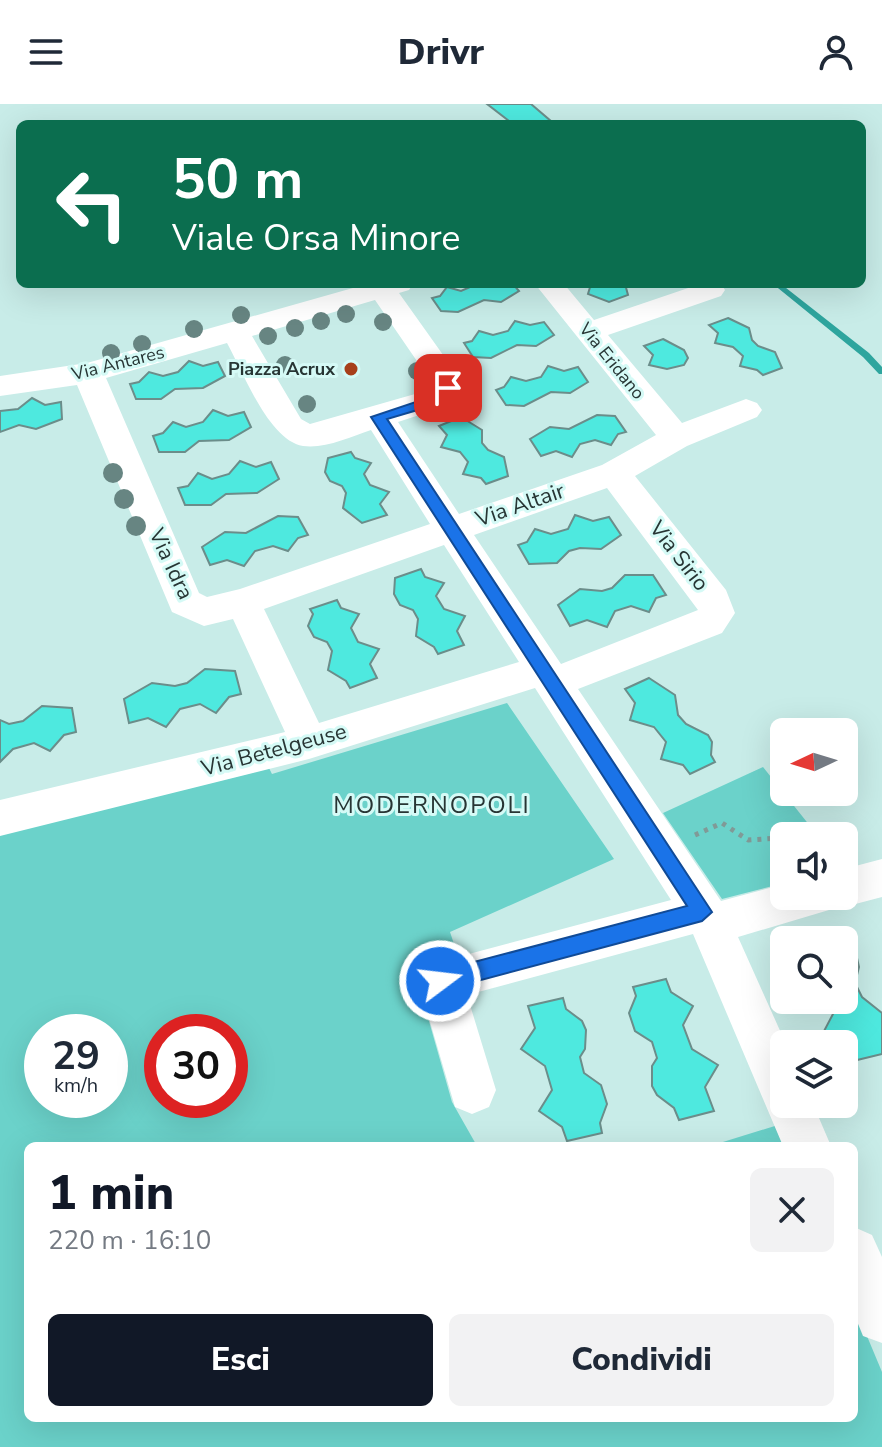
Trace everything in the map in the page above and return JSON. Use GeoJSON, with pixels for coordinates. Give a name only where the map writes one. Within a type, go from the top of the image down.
{"type":"FeatureCollection","features":[{"type":"Feature","properties":{"kind":"street"},"geometry":{"type":"LineString","coordinates":[[387,288],[235,331],[289,426],[298,434],[320,435],[436,400],[448,388],[392,288]]}},
{"type":"Feature","properties":{"kind":"street","name":"Via Eridano"},"geometry":{"type":"LineString","coordinates":[[552,288],[676,438]]}},
{"type":"Feature","properties":{"kind":"street"},"geometry":{"type":"LineString","coordinates":[[588,332],[711,290]]}},
{"type":"Feature","properties":{"kind":"street","name":"Via Antares"},"geometry":{"type":"LineString","coordinates":[[0,386],[88,373],[235,331]]}},
{"type":"Feature","properties":{"kind":"street","name":"Via Idra"},"geometry":{"type":"LineString","coordinates":[[88,373],[185,602],[204,612],[243,602]]}},
{"type":"Feature","properties":{"kind":"street","name":"Via Altair"},"geometry":{"type":"LineString","coordinates":[[243,602],[614,473],[676,438],[746,410]]}},
{"type":"Feature","properties":{"kind":"street"},"geometry":{"type":"LineString","coordinates":[[378,417],[706,918],[770,1062]]}},
{"type":"Feature","properties":{"kind":"street","name":"Via Sirio"},"geometry":{"type":"LineString","coordinates":[[548,676],[709,623],[717,613],[713,600],[614,473]]}},
{"type":"Feature","properties":{"kind":"street"},"geometry":{"type":"LineString","coordinates":[[243,602],[309,743]]}},
{"type":"Feature","properties":{"kind":"street","name":"Via Betelgeuse"},"geometry":{"type":"LineString","coordinates":[[0,818],[309,743],[548,676]]}},
{"type":"Feature","properties":{"kind":"street"},"geometry":{"type":"LineString","coordinates":[[858,884],[882,878]]}},
{"type":"Feature","properties":{"kind":"street"},"geometry":{"type":"LineString","coordinates":[[472,1090],[440,981],[770,905]]}},
{"type":"Feature","properties":{"kind":"street"},"geometry":{"type":"LineString","coordinates":[[795,1118],[805,1142]]}},
{"type":"Feature","properties":{"kind":"street"},"geometry":{"type":"LineString","coordinates":[[858,1262],[882,1317]]}},
{"type":"Feature","properties":{"kind":"path"},"geometry":{"type":"LineString","coordinates":[[662,849],[722,823],[745,841],[757,843],[770,840]]}},
{"type":"Feature","properties":{"kind":"shaded area"},"geometry":{"type":"Polygon","coordinates":[[[507,703],[614,859],[450,932],[460,962],[415,972],[452,1102],[475,1142],[24,1142],[24,1422],[858,1422],[858,1315],[882,1372],[882,1447],[0,1447],[0,831],[267,764],[272,774],[507,703]]]}},
{"type":"Feature","properties":{"kind":"shaded area"},"geometry":{"type":"Polygon","coordinates":[[[763,767],[770,776],[770,806],[794,806],[807,822],[770,822],[770,887],[722,899],[663,813],[763,767]]]}},
{"type":"Feature","properties":{"kind":"shaded area"},"geometry":{"type":"Polygon","coordinates":[[[778,1125],[785,1142],[723,1142],[778,1125]]]}},
{"type":"Feature","properties":{"kind":"building"},"geometry":{"type":"Polygon","coordinates":[[[487,104],[531,104],[550,120],[508,120],[487,104]]]}},
{"type":"Feature","properties":{"kind":"building"},"geometry":{"type":"Polygon","coordinates":[[[446,288],[461,291],[468,288],[516,288],[519,291],[501,302],[484,300],[458,312],[441,311],[432,298],[440,296],[446,288]]]}},
{"type":"Feature","properties":{"kind":"building"},"geometry":{"type":"Polygon","coordinates":[[[590,288],[626,288],[628,295],[609,302],[588,294],[590,288]]]}},
{"type":"Feature","properties":{"kind":"building"},"geometry":{"type":"Polygon","coordinates":[[[728,318],[749,328],[752,340],[758,346],[775,352],[782,368],[763,375],[757,370],[740,366],[743,356],[733,347],[715,343],[718,333],[709,325],[728,318]]]}},
{"type":"Feature","properties":{"kind":"building"},"geometry":{"type":"Polygon","coordinates":[[[515,321],[530,325],[544,322],[554,335],[536,346],[517,345],[491,358],[473,357],[464,343],[472,341],[479,331],[493,335],[508,331],[515,321]]]}},
{"type":"Feature","properties":{"kind":"building"},"geometry":{"type":"Polygon","coordinates":[[[663,339],[684,350],[688,358],[684,365],[667,369],[649,365],[653,355],[644,346],[663,339]]]}},
{"type":"Feature","properties":{"kind":"building"},"geometry":{"type":"Polygon","coordinates":[[[189,361],[203,366],[218,362],[225,376],[203,388],[175,389],[161,399],[136,399],[130,384],[139,382],[149,372],[163,376],[178,372],[189,361]]]}},
{"type":"Feature","properties":{"kind":"building"},"geometry":{"type":"Polygon","coordinates":[[[548,366],[564,371],[578,367],[588,382],[570,393],[551,392],[524,406],[506,405],[496,390],[504,387],[511,377],[526,381],[541,377],[548,366]]]}},
{"type":"Feature","properties":{"kind":"building"},"geometry":{"type":"Polygon","coordinates":[[[32,398],[45,405],[61,402],[62,419],[36,429],[19,425],[0,432],[0,411],[18,409],[32,398]]]}},
{"type":"Feature","properties":{"kind":"building"},"geometry":{"type":"Polygon","coordinates":[[[213,410],[228,416],[244,412],[251,427],[229,440],[199,441],[185,452],[159,452],[153,436],[163,433],[173,422],[186,427],[203,422],[213,410]]]}},
{"type":"Feature","properties":{"kind":"building"},"geometry":{"type":"Polygon","coordinates":[[[597,415],[615,416],[626,432],[618,434],[611,445],[595,440],[580,444],[572,457],[556,451],[541,456],[530,439],[550,427],[569,429],[597,415]]]}},
{"type":"Feature","properties":{"kind":"building"},"geometry":{"type":"Polygon","coordinates":[[[461,417],[482,430],[482,443],[488,450],[504,457],[508,476],[486,484],[481,478],[463,474],[468,462],[460,452],[441,447],[447,435],[439,426],[461,417]]]}},
{"type":"Feature","properties":{"kind":"building"},"geometry":{"type":"Polygon","coordinates":[[[351,452],[355,458],[371,463],[364,474],[370,485],[389,492],[380,504],[387,515],[362,523],[343,508],[346,493],[342,486],[330,481],[325,472],[328,458],[351,452]]]}},
{"type":"Feature","properties":{"kind":"building"},"geometry":{"type":"Polygon","coordinates":[[[240,461],[256,467],[271,462],[279,479],[257,493],[226,494],[211,505],[185,505],[178,488],[188,486],[198,473],[212,479],[229,474],[240,461]]]}},
{"type":"Feature","properties":{"kind":"building"},"geometry":{"type":"Polygon","coordinates":[[[575,515],[593,521],[609,517],[621,535],[601,549],[569,551],[557,563],[529,564],[518,545],[527,542],[535,529],[551,534],[568,529],[575,515]]]}},
{"type":"Feature","properties":{"kind":"building"},"geometry":{"type":"Polygon","coordinates":[[[278,516],[298,517],[308,535],[298,538],[288,551],[273,546],[255,551],[244,566],[227,560],[210,565],[202,547],[225,532],[246,533],[278,516]]]}},
{"type":"Feature","properties":{"kind":"building"},"geometry":{"type":"Polygon","coordinates":[[[421,569],[425,577],[444,583],[436,596],[444,609],[465,616],[457,631],[464,645],[438,654],[434,647],[416,636],[418,619],[413,610],[400,605],[394,594],[395,578],[421,569]]]}},
{"type":"Feature","properties":{"kind":"building"},"geometry":{"type":"Polygon","coordinates":[[[625,575],[653,575],[666,595],[656,598],[649,612],[631,606],[615,611],[607,627],[587,620],[570,626],[558,605],[580,589],[602,591],[612,588],[625,575]]]}},
{"type":"Feature","properties":{"kind":"building"},"geometry":{"type":"Polygon","coordinates":[[[337,600],[341,608],[359,614],[351,628],[358,642],[379,649],[370,664],[377,678],[350,688],[346,681],[328,670],[332,651],[327,642],[314,637],[308,626],[313,614],[310,609],[337,600]]]}},
{"type":"Feature","properties":{"kind":"building"},"geometry":{"type":"Polygon","coordinates":[[[205,669],[235,671],[241,694],[229,697],[216,713],[200,704],[180,709],[166,727],[148,718],[129,723],[124,699],[152,683],[175,686],[187,683],[205,669]]]}},
{"type":"Feature","properties":{"kind":"building"},"geometry":{"type":"Polygon","coordinates":[[[649,678],[675,695],[678,715],[686,724],[708,735],[715,762],[690,774],[683,765],[661,759],[666,742],[654,727],[630,720],[635,703],[625,689],[649,678]]]}},
{"type":"Feature","properties":{"kind":"building"},"geometry":{"type":"Polygon","coordinates":[[[42,706],[72,708],[76,732],[64,735],[50,751],[34,743],[13,749],[0,762],[0,720],[9,724],[23,721],[42,706]]]}},
{"type":"Feature","properties":{"kind":"building"},"geometry":{"type":"Polygon","coordinates":[[[666,979],[671,992],[693,1006],[683,1025],[692,1049],[718,1065],[705,1087],[714,1111],[679,1120],[674,1108],[657,1095],[652,1086],[652,1066],[657,1058],[652,1042],[635,1031],[629,1013],[636,996],[633,987],[666,979]]]}},
{"type":"Feature","properties":{"kind":"building"},"geometry":{"type":"Polygon","coordinates":[[[858,989],[862,997],[882,1013],[882,1054],[858,1060],[858,1030],[825,1030],[833,1014],[858,1014],[858,989]]]}},
{"type":"Feature","properties":{"kind":"building"},"geometry":{"type":"Polygon","coordinates":[[[563,998],[566,1009],[582,1021],[586,1030],[585,1049],[580,1057],[584,1073],[601,1085],[607,1104],[600,1123],[602,1133],[567,1141],[562,1127],[539,1111],[552,1090],[545,1066],[521,1049],[535,1028],[528,1006],[563,998]]]}},
{"type":"Feature","properties":{"kind":"waterway"},"geometry":{"type":"LineString","coordinates":[[782,288],[866,355],[882,372]]}},
{"type":"Feature","properties":{"kind":"place","name":"Piazza Acrux"},"geometry":{"type":"Point","coordinates":[351,369]}},
{"type":"Feature","properties":{"kind":"district","name":"MODERNOPOLI"},"geometry":{"type":"Point","coordinates":[432,805]}},
{"type":"Feature","properties":{"kind":"route"},"geometry":{"type":"LineString","coordinates":[[440,981],[702,912],[378,417],[436,400],[448,388]]}}]}
